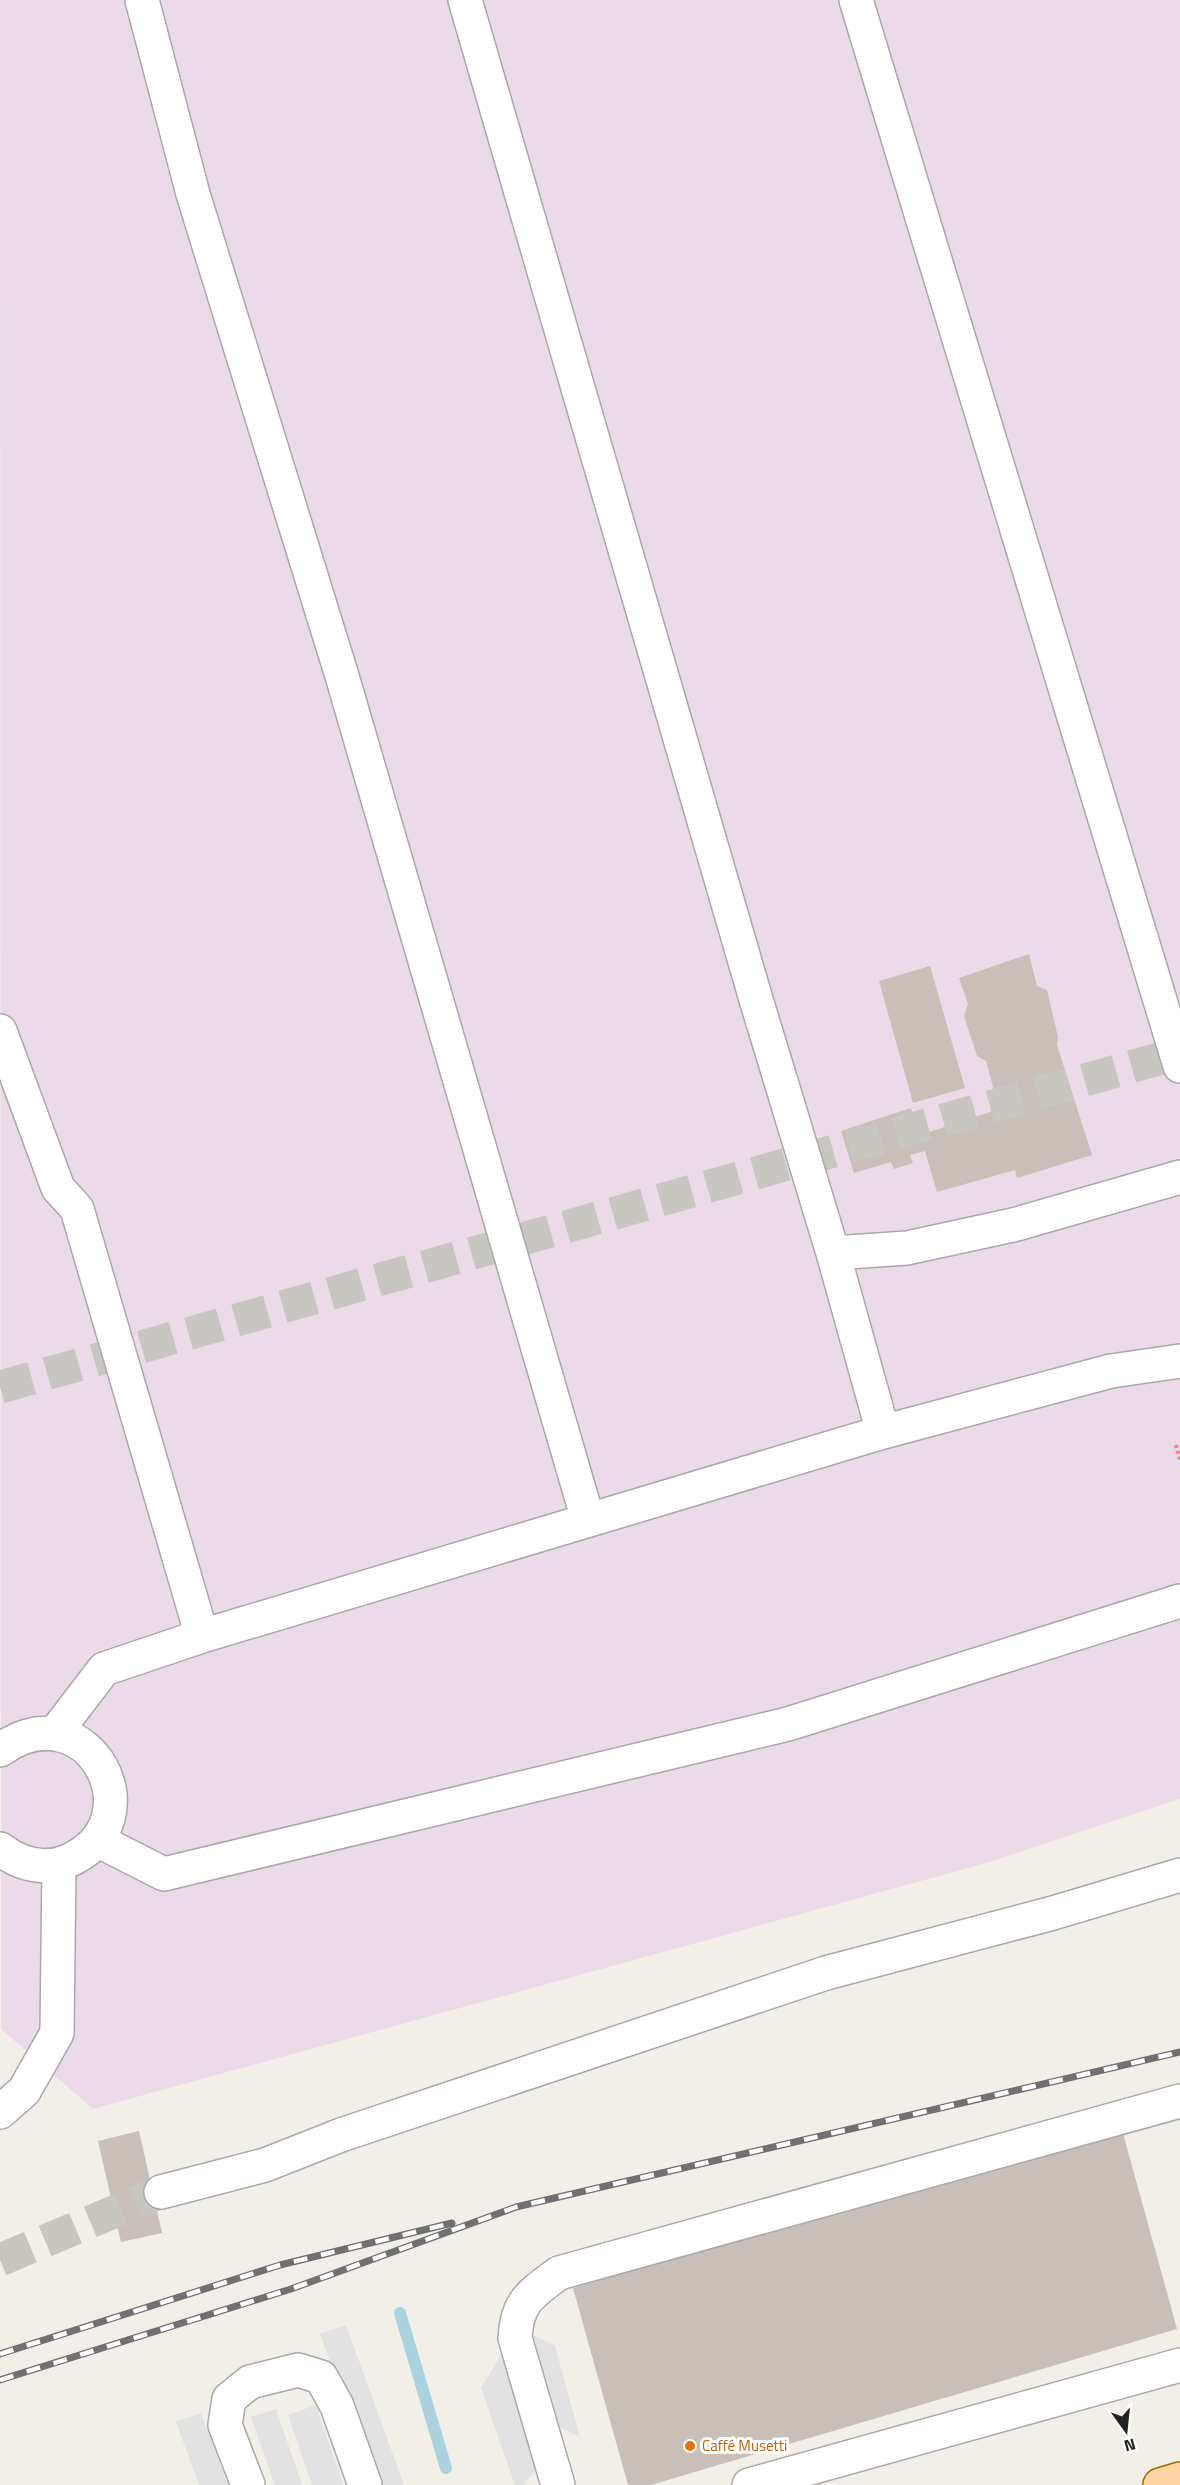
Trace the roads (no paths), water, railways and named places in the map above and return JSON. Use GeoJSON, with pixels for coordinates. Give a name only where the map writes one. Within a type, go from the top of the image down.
{"type":"FeatureCollection","features":[{"type":"Feature","properties":{"kind":"main road"},"geometry":{"type":"LineString","coordinates":[[1160,2485],[1180,2479]]}},
{"type":"Feature","properties":{"kind":"lane"},"geometry":{"type":"LineString","coordinates":[[142,0],[193,194],[342,676],[588,1520]]}},
{"type":"Feature","properties":{"kind":"lane"},"geometry":{"type":"LineString","coordinates":[[465,0],[755,996],[833,1253],[883,1432]]}},
{"type":"Feature","properties":{"kind":"lane"},"geometry":{"type":"LineString","coordinates":[[856,0],[1180,1066]]}},
{"type":"Feature","properties":{"kind":"lane"},"geometry":{"type":"LineString","coordinates":[[0,1031],[58,1188],[77,1209],[202,1636]]}},
{"type":"Feature","properties":{"kind":"lane"},"geometry":{"type":"LineString","coordinates":[[833,1253],[907,1248],[1017,1224],[1180,1177]]}},
{"type":"Feature","properties":{"kind":"lane"},"geometry":{"type":"LineString","coordinates":[[55,1733],[104,1669],[202,1636],[883,1432],[1111,1371],[1180,1361]]}},
{"type":"Feature","properties":{"kind":"lane"},"geometry":{"type":"LineString","coordinates":[[97,1840],[164,1874],[788,1724],[1180,1601]]}},
{"type":"Feature","properties":{"kind":"lane"},"geometry":{"type":"LineString","coordinates":[[0,1750],[14,1740],[34,1733],[55,1733],[77,1741],[95,1755],[107,1775],[111,1797],[108,1820],[97,1840],[80,1855],[59,1864],[36,1866],[14,1859],[0,1849]]}},
{"type":"Feature","properties":{"kind":"lane"},"geometry":{"type":"LineString","coordinates":[[0,2112],[24,2091],[57,2033],[59,1864]]}},
{"type":"Feature","properties":{"kind":"lane"},"geometry":{"type":"LineString","coordinates":[[160,2192],[265,2164],[341,2135],[826,1973],[1053,1913],[1180,1875]]}},
{"type":"Feature","properties":{"kind":"lane"},"geometry":{"type":"LineString","coordinates":[[558,2485],[514,2338],[516,2318],[528,2296],[559,2273],[1180,2101]]}},
{"type":"Feature","properties":{"kind":"lane"},"geometry":{"type":"LineString","coordinates":[[749,2485],[1180,2365]]}},
{"type":"Feature","properties":{"kind":"lane"},"geometry":{"type":"LineString","coordinates":[[248,2485],[225,2425],[229,2399],[250,2382],[298,2370],[321,2377],[337,2406],[365,2485]]}},
{"type":"Feature","properties":{"kind":"waterway"},"geometry":{"type":"LineString","coordinates":[[400,2313],[446,2468]]}},
{"type":"Feature","properties":{"kind":"tunnel"},"geometry":{"type":"LineString","coordinates":[[0,1387],[1180,1053]]}},
{"type":"Feature","properties":{"kind":"tunnel"},"geometry":{"type":"LineString","coordinates":[[0,2260],[161,2192]]}},
{"type":"Feature","properties":{"kind":"railway"},"geometry":{"type":"LineString","coordinates":[[0,2380],[291,2289],[516,2207],[1180,2052]]}},
{"type":"Feature","properties":{"kind":"railway"},"geometry":{"type":"LineString","coordinates":[[0,2354],[280,2265],[452,2223]]}},
{"type":"Feature","properties":{"kind":"place","name":"Caffé Musetti"},"geometry":{"type":"Point","coordinates":[690,2446]}}]}
